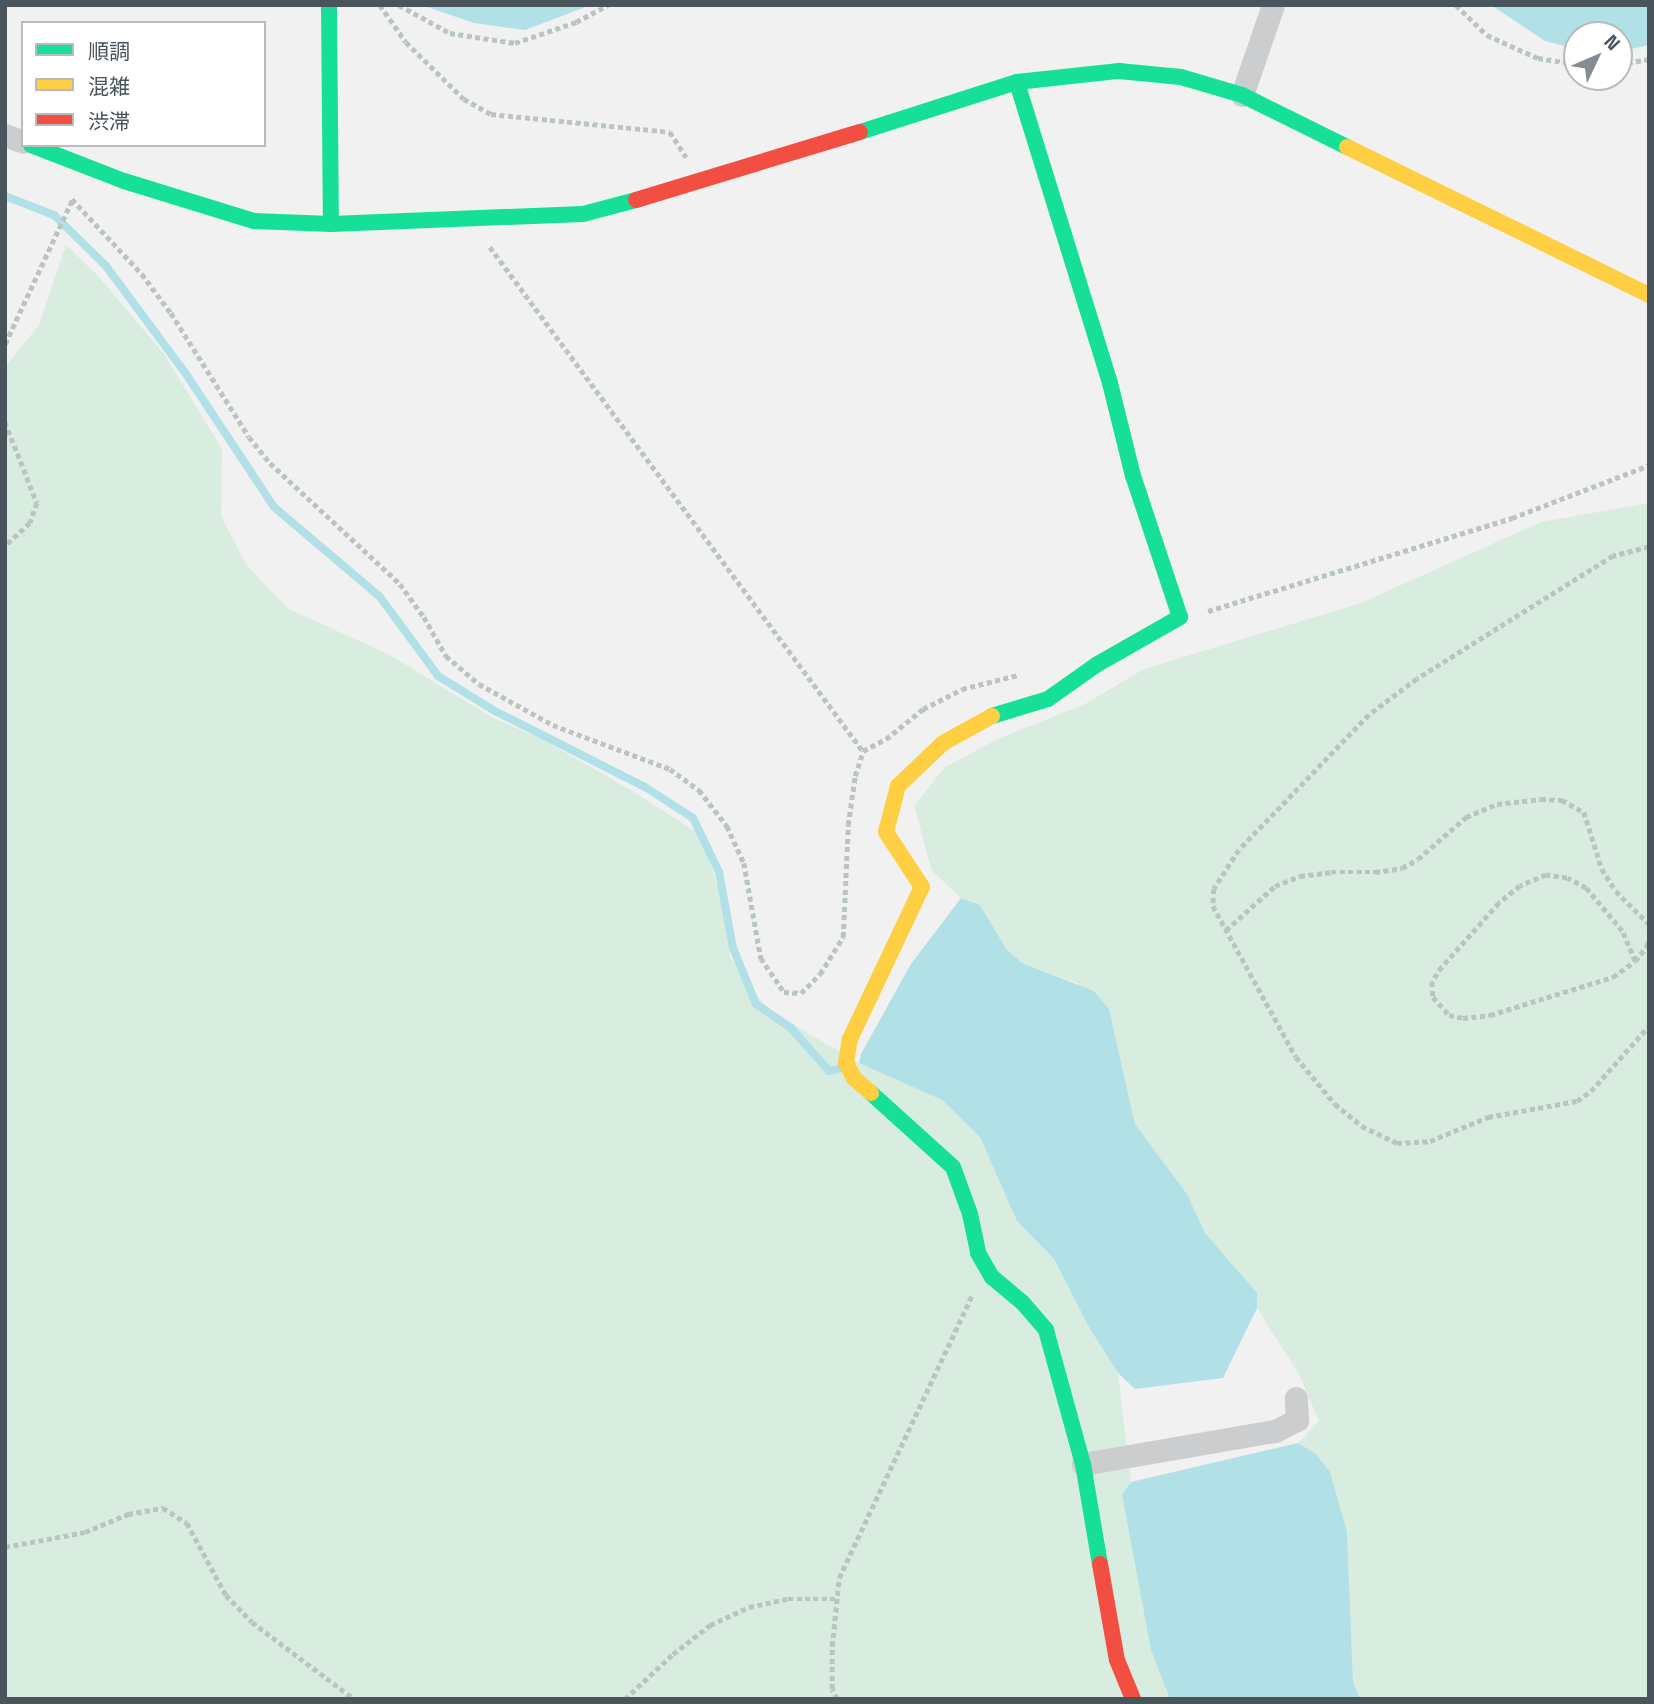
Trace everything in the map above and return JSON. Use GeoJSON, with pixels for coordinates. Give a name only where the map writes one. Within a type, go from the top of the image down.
{"type":"FeatureCollection","features":[{"type":"Feature","properties":{"kind":"street"},"geometry":{"type":"LineString","coordinates":[[329,5],[331,224]]}},
{"type":"Feature","properties":{"kind":"street"},"geometry":{"type":"LineString","coordinates":[[1242,95],[1273,5]]}},
{"type":"Feature","properties":{"kind":"street"},"geometry":{"type":"LineString","coordinates":[[36,147],[87,167],[254,221],[331,224],[583,214],[701,182],[1017,82],[1119,71],[1181,77],[1242,95],[1649,295]]}},
{"type":"Feature","properties":{"kind":"street"},"geometry":{"type":"LineString","coordinates":[[1017,82],[1094,330],[1133,476],[1180,617],[1096,665],[1048,699],[980,720],[943,743],[898,786],[887,832],[922,887],[849,1040],[846,1063],[854,1078],[953,1167],[970,1214],[978,1253],[992,1277],[1022,1302],[1045,1330],[1059,1370],[1083,1464],[1118,1660],[1133,1699]]}},
{"type":"Feature","properties":{"kind":"street"},"geometry":{"type":"LineString","coordinates":[[1083,1464],[1275,1431],[1297,1420],[1296,1398]]}},
{"type":"Feature","properties":{"kind":"path"},"geometry":{"type":"LineString","coordinates":[[380,5],[406,42],[464,99],[491,114],[670,132],[701,182]]}},
{"type":"Feature","properties":{"kind":"path"},"geometry":{"type":"LineString","coordinates":[[399,5],[450,33],[515,43],[576,22],[608,5]]}},
{"type":"Feature","properties":{"kind":"path"},"geometry":{"type":"LineString","coordinates":[[1457,5],[1487,35],[1538,58],[1563,62]]}},
{"type":"Feature","properties":{"kind":"path"},"geometry":{"type":"LineString","coordinates":[[5,344],[87,167]]}},
{"type":"Feature","properties":{"kind":"path"},"geometry":{"type":"LineString","coordinates":[[72,199],[157,294],[249,437],[270,463],[400,584],[424,617],[446,656],[479,684],[553,725],[670,768],[699,790],[727,826],[744,863],[761,958],[784,992],[801,993],[820,974],[843,937],[848,825],[855,776],[863,751],[886,739],[923,709],[962,689],[1020,674]]}},
{"type":"Feature","properties":{"kind":"path"},"geometry":{"type":"LineString","coordinates":[[468,219],[863,751]]}},
{"type":"Feature","properties":{"kind":"path"},"geometry":{"type":"LineString","coordinates":[[5,422],[37,503],[30,523],[5,546]]}},
{"type":"Feature","properties":{"kind":"path"},"geometry":{"type":"LineString","coordinates":[[1180,617],[1215,610],[1512,519],[1649,465]]}},
{"type":"Feature","properties":{"kind":"path"},"geometry":{"type":"LineString","coordinates":[[1649,547],[1613,556],[1417,679],[1369,715],[1238,850],[1214,889],[1213,906],[1296,1057],[1335,1104],[1362,1126],[1397,1143],[1430,1141],[1488,1117],[1577,1101],[1591,1091],[1649,1026]]}},
{"type":"Feature","properties":{"kind":"path"},"geometry":{"type":"LineString","coordinates":[[1226,930],[1275,886],[1321,873],[1402,868],[1418,859],[1466,817],[1497,804],[1541,799],[1562,800],[1584,812],[1602,869],[1616,891],[1649,924]]}},
{"type":"Feature","properties":{"kind":"path"},"geometry":{"type":"LineString","coordinates":[[1635,961],[1622,930],[1586,888],[1567,878],[1546,875],[1520,886],[1499,903],[1442,967],[1432,982],[1433,997],[1449,1015],[1463,1018],[1490,1015],[1613,977],[1635,961],[1647,946],[1649,937]]}},
{"type":"Feature","properties":{"kind":"path"},"geometry":{"type":"LineString","coordinates":[[836,1699],[832,1689],[832,1646],[839,1578],[985,1265]]}},
{"type":"Feature","properties":{"kind":"path"},"geometry":{"type":"LineString","coordinates":[[5,1547],[85,1532],[128,1514],[163,1508],[187,1523],[226,1595],[252,1622],[354,1699]]}},
{"type":"Feature","properties":{"kind":"path"},"geometry":{"type":"LineString","coordinates":[[625,1699],[673,1654],[710,1625],[749,1607],[788,1599],[837,1599]]}},
{"type":"Feature","properties":{"kind":"green space"},"geometry":{"type":"Polygon","coordinates":[[[66,245],[99,277],[164,354],[222,449],[221,516],[247,566],[289,609],[390,655],[493,718],[540,738],[629,789],[701,835],[723,902],[730,957],[767,1009],[859,1063],[942,1100],[980,1137],[1017,1221],[1054,1259],[1090,1329],[1118,1373],[1131,1482],[1122,1494],[1170,1699],[5,1699],[5,367],[39,325],[66,245]]]}},
{"type":"Feature","properties":{"kind":"green space"},"geometry":{"type":"Polygon","coordinates":[[[1649,503],[1649,1699],[1360,1699],[1353,1683],[1347,1532],[1315,1453],[1298,1443],[1319,1421],[1299,1374],[1257,1308],[1256,1293],[1205,1233],[1187,1194],[1135,1124],[1109,1009],[1077,983],[1022,963],[1007,950],[980,905],[961,898],[932,871],[914,806],[945,767],[1000,738],[1085,704],[1144,669],[1361,603],[1541,522],[1649,503]]]}},
{"type":"Feature","properties":{"kind":"water"},"geometry":{"type":"Polygon","coordinates":[[[421,5],[591,5],[525,30],[474,23],[421,5]]]}},
{"type":"Feature","properties":{"kind":"water"},"geometry":{"type":"Polygon","coordinates":[[[1491,5],[1649,5],[1649,45],[1633,49],[1633,21],[1563,21],[1563,46],[1545,41],[1491,5]]]}},
{"type":"Feature","properties":{"kind":"water"},"geometry":{"type":"Polygon","coordinates":[[[961,898],[980,905],[1007,950],[1022,963],[1094,991],[1109,1009],[1135,1124],[1187,1194],[1205,1233],[1257,1293],[1257,1308],[1223,1378],[1135,1389],[1118,1373],[1090,1329],[1054,1259],[1017,1221],[980,1137],[942,1100],[859,1063],[861,1054],[911,964],[961,898]]]}},
{"type":"Feature","properties":{"kind":"water"},"geometry":{"type":"Polygon","coordinates":[[[1298,1443],[1315,1453],[1330,1472],[1347,1532],[1353,1682],[1360,1699],[1170,1699],[1151,1650],[1122,1494],[1131,1482],[1298,1443]]]}},
{"type":"Feature","properties":{"kind":"waterway"},"geometry":{"type":"LineString","coordinates":[[5,196],[54,215],[106,266],[186,374],[274,507],[380,597],[438,676],[493,710],[645,787],[693,818],[719,872],[733,948],[756,1004],[791,1028],[829,1071],[842,1068]]}},
{"type":"Feature","properties":{"kind":"traffic: fast"},"geometry":{"type":"LineString","coordinates":[[329,5],[331,224]]}},
{"type":"Feature","properties":{"kind":"traffic: fast"},"geometry":{"type":"LineString","coordinates":[[860,132],[1017,82],[1119,71],[1181,77],[1242,95],[1347,147]]}},
{"type":"Feature","properties":{"kind":"traffic: fast"},"geometry":{"type":"LineString","coordinates":[[992,716],[1048,699],[1096,665],[1180,617],[1133,476],[1110,383],[1017,82]]}},
{"type":"Feature","properties":{"kind":"traffic: fast"},"geometry":{"type":"LineString","coordinates":[[36,147],[124,181],[254,221],[331,224],[583,214],[636,200]]}},
{"type":"Feature","properties":{"kind":"traffic: fast"},"geometry":{"type":"LineString","coordinates":[[871,1093],[953,1167],[970,1214],[978,1253],[992,1277],[1022,1302],[1046,1330],[1083,1464],[1100,1564]]}},
{"type":"Feature","properties":{"kind":"traffic: slow"},"geometry":{"type":"LineString","coordinates":[[1347,147],[1649,295]]}},
{"type":"Feature","properties":{"kind":"traffic: slow"},"geometry":{"type":"LineString","coordinates":[[871,1093],[854,1078],[846,1063],[850,1039],[922,887],[886,832],[898,786],[943,743],[992,716]]}},
{"type":"Feature","properties":{"kind":"traffic: jam"},"geometry":{"type":"LineString","coordinates":[[636,200],[860,132]]}},
{"type":"Feature","properties":{"kind":"traffic: jam"},"geometry":{"type":"LineString","coordinates":[[1100,1564],[1117,1660],[1133,1699]]}}]}
